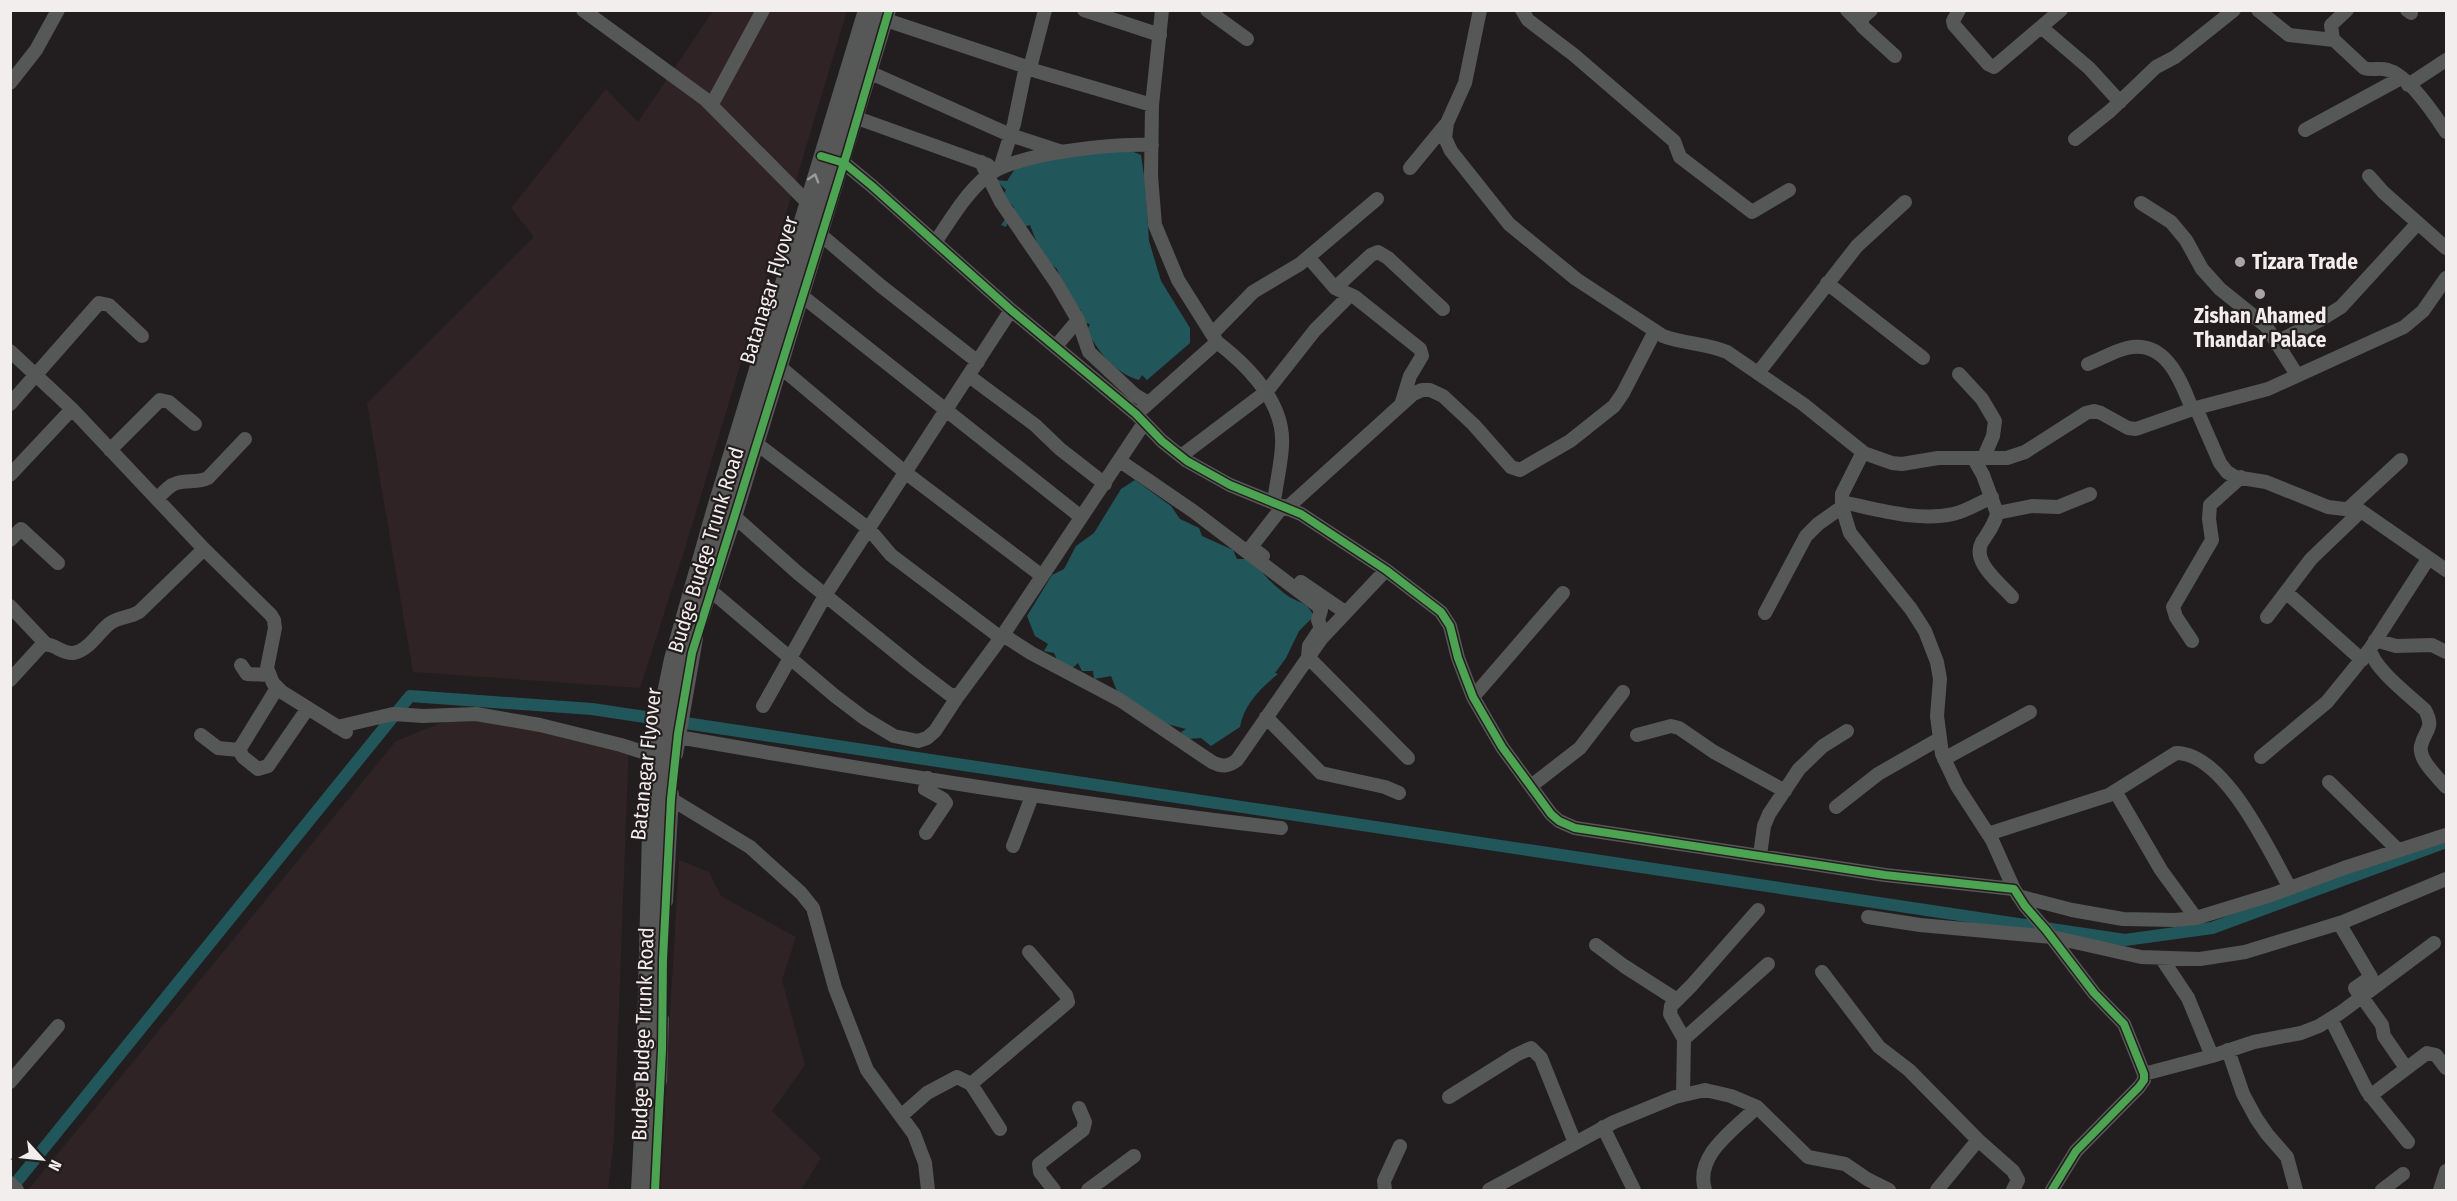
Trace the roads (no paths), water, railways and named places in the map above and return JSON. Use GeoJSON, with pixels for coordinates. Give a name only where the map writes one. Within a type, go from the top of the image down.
{"type":"FeatureCollection","features":[{"type":"Feature","properties":{"kind":"main road","name":"Batanagar Flyover"},"geometry":{"type":"LineString","coordinates":[[649,1191],[660,837],[674,698],[682,658],[708,567],[884,14]]}},
{"type":"Feature","properties":{"kind":"street"},"geometry":{"type":"LineString","coordinates":[[10,83],[36,50],[58,10]]}},
{"type":"Feature","properties":{"kind":"street"},"geometry":{"type":"LineString","coordinates":[[583,10],[712,104],[807,202],[830,208]]}},
{"type":"Feature","properties":{"kind":"street"},"geometry":{"type":"LineString","coordinates":[[712,104],[763,10]]}},
{"type":"Feature","properties":{"kind":"street","name":"Budge Budge Trunk Road"},"geometry":{"type":"LineString","coordinates":[[639,1191],[650,791],[670,659],[865,10]]}},
{"type":"Feature","properties":{"kind":"street"},"geometry":{"type":"LineString","coordinates":[[1045,10],[1011,135],[995,171],[1001,202],[1057,284],[1078,320],[1089,352],[1135,395],[1148,403]]}},
{"type":"Feature","properties":{"kind":"street"},"geometry":{"type":"LineString","coordinates":[[1084,10],[1160,35]]}},
{"type":"Feature","properties":{"kind":"street"},"geometry":{"type":"LineString","coordinates":[[1162,10],[1152,105],[1151,176],[1155,225],[1178,280],[1214,338],[1248,369],[1267,391],[1282,433],[1281,505]]}},
{"type":"Feature","properties":{"kind":"street"},"geometry":{"type":"LineString","coordinates":[[1207,10],[1247,39]]}},
{"type":"Feature","properties":{"kind":"street"},"geometry":{"type":"LineString","coordinates":[[1410,168],[1447,123],[1465,83],[1480,10]]}},
{"type":"Feature","properties":{"kind":"street"},"geometry":{"type":"LineString","coordinates":[[1522,10],[1528,20],[1574,55],[1674,141],[1680,157],[1752,212],[1789,190]]}},
{"type":"Feature","properties":{"kind":"street"},"geometry":{"type":"LineString","coordinates":[[1847,10],[1860,22],[1864,30],[1895,56]]}},
{"type":"Feature","properties":{"kind":"street"},"geometry":{"type":"LineString","coordinates":[[1860,22],[1870,10]]}},
{"type":"Feature","properties":{"kind":"street"},"geometry":{"type":"LineString","coordinates":[[1959,10],[1953,21],[1954,25],[1991,67],[1997,66],[2061,10]]}},
{"type":"Feature","properties":{"kind":"street"},"geometry":{"type":"LineString","coordinates":[[2075,139],[2120,102],[2156,68],[2175,57],[2234,10]]}},
{"type":"Feature","properties":{"kind":"street"},"geometry":{"type":"LineString","coordinates":[[2258,10],[2289,35],[2333,40],[2364,68],[2387,69],[2404,81],[2446,132]]}},
{"type":"Feature","properties":{"kind":"street"},"geometry":{"type":"LineString","coordinates":[[2333,40],[2331,25],[2347,10]]}},
{"type":"Feature","properties":{"kind":"street"},"geometry":{"type":"LineString","coordinates":[[884,14],[1036,71],[1152,105]]}},
{"type":"Feature","properties":{"kind":"street","name":"Budge Budge Trunk Road"},"geometry":{"type":"LineString","coordinates":[[656,1191],[663,959],[671,798],[678,735],[692,653],[779,366],[844,163],[871,72],[884,14]]}},
{"type":"Feature","properties":{"kind":"street"},"geometry":{"type":"LineString","coordinates":[[2041,27],[2089,68],[2120,102]]}},
{"type":"Feature","properties":{"kind":"street"},"geometry":{"type":"LineString","coordinates":[[2305,130],[2446,60]]}},
{"type":"Feature","properties":{"kind":"street"},"geometry":{"type":"LineString","coordinates":[[871,72],[1011,135],[1064,153]]}},
{"type":"Feature","properties":{"kind":"street"},"geometry":{"type":"LineString","coordinates":[[857,118],[981,162],[995,171]]}},
{"type":"Feature","properties":{"kind":"street"},"geometry":{"type":"LineString","coordinates":[[1447,123],[1445,138],[1451,151],[1509,224],[1576,279],[1655,331],[1674,340],[1716,347],[1727,352],[1803,404],[1864,453],[1892,463],[1902,464],[1938,458],[2007,458],[2025,452],[2086,412],[2101,413],[2128,428],[2136,429],[2194,409],[2268,388],[2404,327],[2423,311],[2446,279]]}},
{"type":"Feature","properties":{"kind":"street"},"geometry":{"type":"LineString","coordinates":[[936,241],[977,186],[995,171],[1026,159],[1112,145],[1152,145]]}},
{"type":"Feature","properties":{"kind":"street"},"geometry":{"type":"LineString","coordinates":[[821,156],[844,163],[1181,456],[1230,485],[1301,514],[1386,570],[1441,612],[1450,626],[1458,658],[1473,697],[1502,747],[1551,814],[1559,821],[1575,828],[2019,897],[2112,918],[2175,920],[2196,918],[2446,835]]}},
{"type":"Feature","properties":{"kind":"street"},"geometry":{"type":"LineString","coordinates":[[2369,176],[2383,192],[2446,248]]}},
{"type":"Feature","properties":{"kind":"street"},"geometry":{"type":"LineString","coordinates":[[710,590],[789,657],[880,729],[907,740],[918,741],[927,738],[935,731],[1002,636],[1105,484],[1120,460],[1148,403],[1214,338],[1253,292],[1308,258],[1377,199]]}},
{"type":"Feature","properties":{"kind":"street"},"geometry":{"type":"LineString","coordinates":[[1758,373],[1868,234],[1905,202]]}},
{"type":"Feature","properties":{"kind":"street"},"geometry":{"type":"LineString","coordinates":[[2140,203],[2171,222],[2186,240],[2202,269],[2220,289],[2266,326],[2297,375]]}},
{"type":"Feature","properties":{"kind":"street"},"geometry":{"type":"LineString","coordinates":[[2277,342],[2341,307],[2418,223]]}},
{"type":"Feature","properties":{"kind":"street"},"geometry":{"type":"LineString","coordinates":[[821,235],[881,286],[978,362]]}},
{"type":"Feature","properties":{"kind":"street"},"geometry":{"type":"LineString","coordinates":[[1335,288],[1371,255],[1378,252],[1388,258],[1443,309]]}},
{"type":"Feature","properties":{"kind":"street"},"geometry":{"type":"LineString","coordinates":[[1308,258],[1335,288],[1350,295],[1375,313],[1422,352],[1407,383],[1401,405]]}},
{"type":"Feature","properties":{"kind":"street"},"geometry":{"type":"LineString","coordinates":[[1827,283],[1923,358]]}},
{"type":"Feature","properties":{"kind":"street"},"geometry":{"type":"LineString","coordinates":[[1181,456],[1267,391],[1315,330],[1350,295]]}},
{"type":"Feature","properties":{"kind":"street"},"geometry":{"type":"LineString","coordinates":[[802,296],[1081,517]]}},
{"type":"Feature","properties":{"kind":"street"},"geometry":{"type":"LineString","coordinates":[[10,404],[99,303],[109,305],[142,336]]}},
{"type":"Feature","properties":{"kind":"street"},"geometry":{"type":"LineString","coordinates":[[763,706],[826,594],[1011,310]]}},
{"type":"Feature","properties":{"kind":"street"},"geometry":{"type":"LineString","coordinates":[[1056,346],[1078,320]]}},
{"type":"Feature","properties":{"kind":"street"},"geometry":{"type":"LineString","coordinates":[[1345,612],[1251,547],[1281,505],[1422,390],[1436,392],[1474,425],[1511,467],[1520,470],[1570,441],[1614,406],[1655,331]]}},
{"type":"Feature","properties":{"kind":"street"},"geometry":{"type":"LineString","coordinates":[[2088,364],[2130,347],[2151,350],[2162,355],[2180,379],[2220,463],[2227,472],[2235,477],[2266,482],[2328,507],[2354,510],[2446,570]]}},
{"type":"Feature","properties":{"kind":"street"},"geometry":{"type":"LineString","coordinates":[[10,351],[72,409],[274,620],[267,660],[268,675],[277,688],[342,730],[393,714],[423,716],[476,714],[540,725],[621,745],[675,762]]}},
{"type":"Feature","properties":{"kind":"street"},"geometry":{"type":"LineString","coordinates":[[779,366],[906,473],[1042,576]]}},
{"type":"Feature","properties":{"kind":"street"},"geometry":{"type":"LineString","coordinates":[[1959,374],[1982,399],[1995,421],[1993,435],[1978,459],[1997,513],[1996,519],[1980,545],[1979,557],[1984,566],[2012,597]]}},
{"type":"Feature","properties":{"kind":"street"},"geometry":{"type":"LineString","coordinates":[[969,376],[1035,425],[1060,449],[1105,484]]}},
{"type":"Feature","properties":{"kind":"street"},"geometry":{"type":"LineString","coordinates":[[111,450],[160,400],[169,402],[195,424]]}},
{"type":"Feature","properties":{"kind":"street"},"geometry":{"type":"LineString","coordinates":[[10,475],[72,409]]}},
{"type":"Feature","properties":{"kind":"street"},"geometry":{"type":"LineString","coordinates":[[157,499],[178,483],[208,478],[245,439]]}},
{"type":"Feature","properties":{"kind":"street"},"geometry":{"type":"LineString","coordinates":[[757,444],[869,529],[891,555],[1002,636],[1120,700],[1221,766],[1229,765],[1237,760],[1308,657],[1345,612],[1386,570]]}},
{"type":"Feature","properties":{"kind":"street"},"geometry":{"type":"LineString","coordinates":[[1864,453],[1842,494],[1842,505],[1850,532],[1911,609],[1925,631],[1937,662],[1940,680],[1937,716],[1944,759],[1957,786],[1989,834],[2019,897],[2094,993],[2124,1024],[2144,1074],[2144,1080],[2139,1087],[2076,1151],[2052,1191]]}},
{"type":"Feature","properties":{"kind":"street"},"geometry":{"type":"LineString","coordinates":[[1120,460],[1193,511],[1317,604],[1321,610],[1318,620],[1321,628],[1309,646],[1308,657],[1408,758]]}},
{"type":"Feature","properties":{"kind":"street"},"geometry":{"type":"LineString","coordinates":[[2267,617],[2311,559],[2401,460]]}},
{"type":"Feature","properties":{"kind":"street"},"geometry":{"type":"LineString","coordinates":[[2192,641],[2176,618],[2174,607],[2212,540],[2210,505],[2241,477]]}},
{"type":"Feature","properties":{"kind":"street"},"geometry":{"type":"LineString","coordinates":[[1997,513],[2032,506],[2058,507],[2090,494]]}},
{"type":"Feature","properties":{"kind":"street"},"geometry":{"type":"LineString","coordinates":[[1765,613],[1806,536],[1842,505],[1905,514],[1951,514],[1992,497]]}},
{"type":"Feature","properties":{"kind":"street"},"geometry":{"type":"LineString","coordinates":[[735,517],[799,574],[949,694],[958,696]]}},
{"type":"Feature","properties":{"kind":"street"},"geometry":{"type":"LineString","coordinates":[[10,540],[16,524],[58,563]]}},
{"type":"Feature","properties":{"kind":"street"},"geometry":{"type":"LineString","coordinates":[[10,606],[46,644],[65,652],[83,650],[110,623],[131,617],[139,612],[204,549]]}},
{"type":"Feature","properties":{"kind":"street"},"geometry":{"type":"LineString","coordinates":[[2261,757],[2327,702],[2369,650],[2401,604],[2428,559]]}},
{"type":"Feature","properties":{"kind":"street"},"geometry":{"type":"LineString","coordinates":[[2286,591],[2369,650],[2378,665],[2425,710],[2430,726],[2421,747],[2423,757],[2446,787]]}},
{"type":"Feature","properties":{"kind":"street"},"geometry":{"type":"LineString","coordinates":[[1473,697],[1563,593]]}},
{"type":"Feature","properties":{"kind":"street"},"geometry":{"type":"LineString","coordinates":[[10,680],[38,649],[46,644]]}},
{"type":"Feature","properties":{"kind":"street"},"geometry":{"type":"LineString","coordinates":[[2369,650],[2396,646],[2432,645],[2446,652]]}},
{"type":"Feature","properties":{"kind":"street"},"geometry":{"type":"LineString","coordinates":[[241,665],[247,674],[268,675]]}},
{"type":"Feature","properties":{"kind":"street"},"geometry":{"type":"LineString","coordinates":[[238,750],[277,688]]}},
{"type":"Feature","properties":{"kind":"street"},"geometry":{"type":"LineString","coordinates":[[1531,786],[1580,748],[1623,692]]}},
{"type":"Feature","properties":{"kind":"street"},"geometry":{"type":"LineString","coordinates":[[201,735],[218,748],[238,750],[258,769],[268,766],[308,708]]}},
{"type":"Feature","properties":{"kind":"street"},"geometry":{"type":"LineString","coordinates":[[1944,759],[2030,712]]}},
{"type":"Feature","properties":{"kind":"street"},"geometry":{"type":"LineString","coordinates":[[1266,717],[1322,773],[1385,787],[1399,793]]}},
{"type":"Feature","properties":{"kind":"street"},"geometry":{"type":"LineString","coordinates":[[1637,735],[1671,726],[1679,728],[1714,752],[1785,791]]}},
{"type":"Feature","properties":{"kind":"street"},"geometry":{"type":"LineString","coordinates":[[1760,855],[1766,820],[1785,791],[1807,760],[1823,746],[1847,731]]}},
{"type":"Feature","properties":{"kind":"street"},"geometry":{"type":"LineString","coordinates":[[678,735],[817,763],[928,778],[1032,796],[1281,828]]}},
{"type":"Feature","properties":{"kind":"street"},"geometry":{"type":"LineString","coordinates":[[1836,807],[1878,774],[1939,739]]}},
{"type":"Feature","properties":{"kind":"street"},"geometry":{"type":"LineString","coordinates":[[1989,834],[2095,801],[2176,753],[2189,754],[2213,771],[2245,807],[2290,888]]}},
{"type":"Feature","properties":{"kind":"street"},"geometry":{"type":"LineString","coordinates":[[926,833],[946,803],[925,789],[928,778]]}},
{"type":"Feature","properties":{"kind":"street"},"geometry":{"type":"LineString","coordinates":[[2329,782],[2398,850]]}},
{"type":"Feature","properties":{"kind":"street"},"geometry":{"type":"LineString","coordinates":[[2115,791],[2161,870],[2196,918]]}},
{"type":"Feature","properties":{"kind":"street"},"geometry":{"type":"LineString","coordinates":[[1013,846],[1032,796]]}},
{"type":"Feature","properties":{"kind":"street"},"geometry":{"type":"LineString","coordinates":[[671,798],[750,847],[801,893],[813,908],[835,988],[867,1070],[914,1134],[925,1163],[927,1191]]}},
{"type":"Feature","properties":{"kind":"street"},"geometry":{"type":"LineString","coordinates":[[1868,917],[1920,925],[2049,934],[2141,957],[2200,959],[2245,951],[2339,923],[2446,879]]}},
{"type":"Feature","properties":{"kind":"street"},"geometry":{"type":"LineString","coordinates":[[1683,1094],[1684,1039],[1670,1010],[1758,910]]}},
{"type":"Feature","properties":{"kind":"street"},"geometry":{"type":"LineString","coordinates":[[2339,923],[2370,977],[2355,988],[2382,1024],[2384,1036],[2406,1068]]}},
{"type":"Feature","properties":{"kind":"street"},"geometry":{"type":"LineString","coordinates":[[2144,1074],[2212,1056],[2254,1041],[2301,1033],[2331,1019],[2434,943]]}},
{"type":"Feature","properties":{"kind":"street"},"geometry":{"type":"LineString","coordinates":[[1596,945],[1677,1000]]}},
{"type":"Feature","properties":{"kind":"street"},"geometry":{"type":"LineString","coordinates":[[971,1084],[1068,1002],[1066,995],[1029,952]]}},
{"type":"Feature","properties":{"kind":"street"},"geometry":{"type":"LineString","coordinates":[[2162,959],[2188,998],[2212,1056]]}},
{"type":"Feature","properties":{"kind":"street"},"geometry":{"type":"LineString","coordinates":[[1684,1039],[1768,964]]}},
{"type":"Feature","properties":{"kind":"street"},"geometry":{"type":"LineString","coordinates":[[1822,972],[1879,1047],[1909,1070],[2017,1177],[2013,1191]]}},
{"type":"Feature","properties":{"kind":"street"},"geometry":{"type":"LineString","coordinates":[[2331,1019],[2352,1065],[2370,1096],[2408,1142]]}},
{"type":"Feature","properties":{"kind":"street"},"geometry":{"type":"LineString","coordinates":[[10,1082],[58,1026]]}},
{"type":"Feature","properties":{"kind":"street"},"geometry":{"type":"LineString","coordinates":[[1449,1098],[1516,1055],[1531,1048],[1540,1058],[1575,1143]]}},
{"type":"Feature","properties":{"kind":"street"},"geometry":{"type":"LineString","coordinates":[[2228,1050],[2243,1094],[2256,1118],[2267,1134],[2288,1156],[2296,1190]]}},
{"type":"Feature","properties":{"kind":"street"},"geometry":{"type":"LineString","coordinates":[[2370,1096],[2430,1052],[2436,1055],[2446,1068]]}},
{"type":"Feature","properties":{"kind":"street"},"geometry":{"type":"LineString","coordinates":[[901,1116],[927,1093],[953,1078],[961,1078],[971,1084],[1000,1129]]}},
{"type":"Feature","properties":{"kind":"street"},"geometry":{"type":"LineString","coordinates":[[1489,1191],[1603,1127],[1683,1094],[1705,1090],[1731,1096],[1757,1107],[1808,1156],[1845,1164],[1889,1191]]}},
{"type":"Feature","properties":{"kind":"street"},"geometry":{"type":"LineString","coordinates":[[1705,1191],[1702,1177],[1706,1163],[1719,1144],[1757,1107]]}},
{"type":"Feature","properties":{"kind":"street"},"geometry":{"type":"LineString","coordinates":[[1054,1191],[1040,1172],[1039,1164],[1083,1130],[1085,1122],[1079,1108]]}},
{"type":"Feature","properties":{"kind":"street"},"geometry":{"type":"LineString","coordinates":[[1603,1127],[1634,1191]]}},
{"type":"Feature","properties":{"kind":"street"},"geometry":{"type":"LineString","coordinates":[[1937,1191],[1978,1140]]}},
{"type":"Feature","properties":{"kind":"street"},"geometry":{"type":"LineString","coordinates":[[1385,1191],[1384,1181],[1400,1146]]}},
{"type":"Feature","properties":{"kind":"street"},"geometry":{"type":"LineString","coordinates":[[1088,1191],[1134,1156]]}},
{"type":"Feature","properties":{"kind":"street"},"geometry":{"type":"LineString","coordinates":[[2440,1191],[2446,1172]]}},
{"type":"Feature","properties":{"kind":"street"},"geometry":{"type":"LineString","coordinates":[[2382,1191],[2403,1173]]}},
{"type":"Feature","properties":{"kind":"street"},"geometry":{"type":"LineString","coordinates":[[10,1183],[16,1191]]}},
{"type":"Feature","properties":{"kind":"water"},"geometry":{"type":"Polygon","coordinates":[[[1126,149],[1141,155],[1149,241],[1161,281],[1190,328],[1190,343],[1147,380],[1142,375],[1139,380],[1130,377],[1108,361],[1087,330],[1090,324],[1079,322],[1081,310],[1068,303],[1057,269],[1042,256],[1030,225],[1020,228],[1012,214],[1006,227],[1001,225],[1014,207],[1009,202],[997,206],[1006,190],[996,180],[1007,181],[1015,169],[1037,160],[1126,149]]]}},
{"type":"Feature","properties":{"kind":"water"},"geometry":{"type":"Polygon","coordinates":[[[1135,480],[1171,506],[1180,519],[1199,528],[1202,536],[1233,550],[1237,559],[1256,559],[1260,569],[1279,589],[1306,605],[1314,616],[1299,631],[1286,658],[1275,673],[1278,674],[1249,704],[1240,727],[1211,746],[1201,738],[1187,739],[1181,732],[1186,729],[1167,724],[1117,691],[1111,676],[1094,679],[1093,671],[1082,671],[1078,663],[1068,672],[1061,669],[1054,653],[1044,651],[1048,644],[1035,636],[1027,616],[1052,575],[1064,569],[1076,546],[1094,533],[1121,489],[1135,480]]]}},
{"type":"Feature","properties":{"kind":"waterway"},"geometry":{"type":"LineString","coordinates":[[10,1190],[410,696],[592,709],[2125,940],[2212,928],[2446,842]]}},
{"type":"Feature","properties":{"kind":"place","name":"Tizara Trade"},"geometry":{"type":"Point","coordinates":[2240,262]}},
{"type":"Feature","properties":{"kind":"place","name":"Zishan Ahamed Thandar Palace"},"geometry":{"type":"Point","coordinates":[2260,294]}}]}
